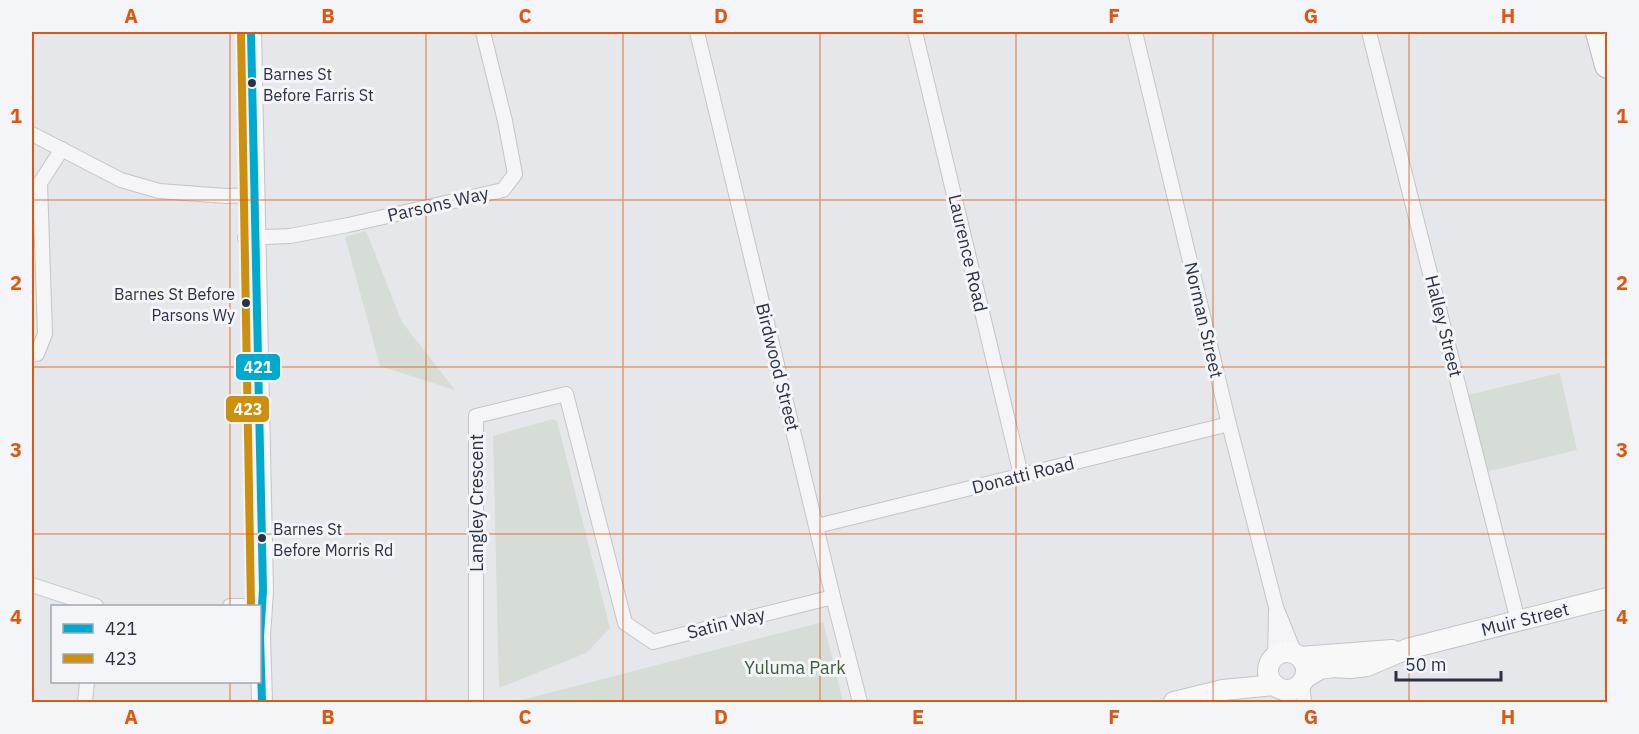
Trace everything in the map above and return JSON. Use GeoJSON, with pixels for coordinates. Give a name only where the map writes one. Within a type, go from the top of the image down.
{"type":"FeatureCollection","features":[{"type":"Feature","properties":{"kind":"highway"},"geometry":{"type":"LineString","coordinates":[[1599,32],[1608,65]]}},
{"type":"Feature","properties":{"kind":"main road"},"geometry":{"type":"LineString","coordinates":[[239,32],[251,238],[250,591],[253,605]]}},
{"type":"Feature","properties":{"kind":"main road"},"geometry":{"type":"LineString","coordinates":[[249,195],[251,32]]}},
{"type":"Feature","properties":{"kind":"main road","name":"Muir Street"},"geometry":{"type":"LineString","coordinates":[[1304,688],[1320,669],[1367,666],[1407,649],[1608,598]]}},
{"type":"Feature","properties":{"kind":"main road","name":"Muir Street"},"geometry":{"type":"LineString","coordinates":[[1297,655],[1407,649]]}},
{"type":"Feature","properties":{"kind":"main road"},"geometry":{"type":"LineString","coordinates":[[1174,702],[1223,690],[1282,692],[1304,688],[1306,667],[1297,655],[1284,652],[1223,690]]}},
{"type":"Feature","properties":{"kind":"main road"},"geometry":{"type":"LineString","coordinates":[[1272,660],[1268,673],[1282,692]]}},
{"type":"Feature","properties":{"kind":"main road"},"geometry":{"type":"LineString","coordinates":[[249,683],[250,702]]}},
{"type":"Feature","properties":{"kind":"main road"},"geometry":{"type":"LineString","coordinates":[[261,683],[262,702]]}},
{"type":"Feature","properties":{"kind":"street","name":"Parsons Way"},"geometry":{"type":"LineString","coordinates":[[251,238],[290,236],[503,190],[515,174],[505,121],[483,32]]}},
{"type":"Feature","properties":{"kind":"street","name":"Birdwood Street"},"geometry":{"type":"LineString","coordinates":[[697,32],[817,526],[832,597],[860,702]]}},
{"type":"Feature","properties":{"kind":"street","name":"Laurence Road"},"geometry":{"type":"LineString","coordinates":[[915,32],[1021,475]]}},
{"type":"Feature","properties":{"kind":"street","name":"Norman Street"},"geometry":{"type":"LineString","coordinates":[[1135,32],[1229,424],[1276,607],[1297,655]]}},
{"type":"Feature","properties":{"kind":"street","name":"Halley Street"},"geometry":{"type":"LineString","coordinates":[[1369,32],[1518,621]]}},
{"type":"Feature","properties":{"kind":"street"},"geometry":{"type":"LineString","coordinates":[[32,134],[121,180],[159,191],[249,195]]}},
{"type":"Feature","properties":{"kind":"street"},"geometry":{"type":"LineString","coordinates":[[32,355],[38,354],[45,334],[40,183],[62,149]]}},
{"type":"Feature","properties":{"kind":"street","name":"Langley Crescent"},"geometry":{"type":"LineString","coordinates":[[476,702],[476,416],[566,394],[625,623]]}},
{"type":"Feature","properties":{"kind":"street","name":"Donatti Road"},"geometry":{"type":"LineString","coordinates":[[817,526],[1229,424]]}},
{"type":"Feature","properties":{"kind":"street"},"geometry":{"type":"LineString","coordinates":[[32,585],[92,605]]}},
{"type":"Feature","properties":{"kind":"street","name":"Satin Way"},"geometry":{"type":"LineString","coordinates":[[625,623],[653,642],[832,597]]}},
{"type":"Feature","properties":{"kind":"street","name":"Norman Street"},"geometry":{"type":"LineString","coordinates":[[1272,660],[1276,607]]}},
{"type":"Feature","properties":{"kind":"street"},"geometry":{"type":"LineString","coordinates":[[84,702],[87,683]]}},
{"type":"Feature","properties":{"kind":"green space"},"geometry":{"type":"Polygon","coordinates":[[[366,231],[402,322],[455,390],[380,366],[345,237],[366,231]]]}},
{"type":"Feature","properties":{"kind":"green space"},"geometry":{"type":"Polygon","coordinates":[[[1560,373],[1577,450],[1481,473],[1465,399],[1468,395],[1560,373]]]}},
{"type":"Feature","properties":{"kind":"green space"},"geometry":{"type":"Polygon","coordinates":[[[553,419],[557,421],[610,628],[586,653],[499,688],[493,436],[553,419]]]}},
{"type":"Feature","properties":{"kind":"green space","name":"Yuluma Park"},"geometry":{"type":"Polygon","coordinates":[[[823,622],[843,702],[514,702],[823,622]]]}},
{"type":"Feature","properties":{"kind":"transit line","name":"423"},"geometry":{"type":"LineString","coordinates":[[241,32],[251,605]]}},
{"type":"Feature","properties":{"kind":"transit line","name":"421"},"geometry":{"type":"LineString","coordinates":[[251,32],[263,590],[261,621]]}},
{"type":"Feature","properties":{"kind":"transit line","name":"421"},"geometry":{"type":"LineString","coordinates":[[261,670],[262,702]]}},
{"type":"Feature","properties":{"kind":"place","name":"Barnes St Before Farris St"},"geometry":{"type":"Point","coordinates":[252,83]}},
{"type":"Feature","properties":{"kind":"place","name":"Barnes St Before Parsons Wy"},"geometry":{"type":"Point","coordinates":[246,303]}},
{"type":"Feature","properties":{"kind":"place","name":"Barnes St Before Morris Rd"},"geometry":{"type":"Point","coordinates":[262,538]}}]}
